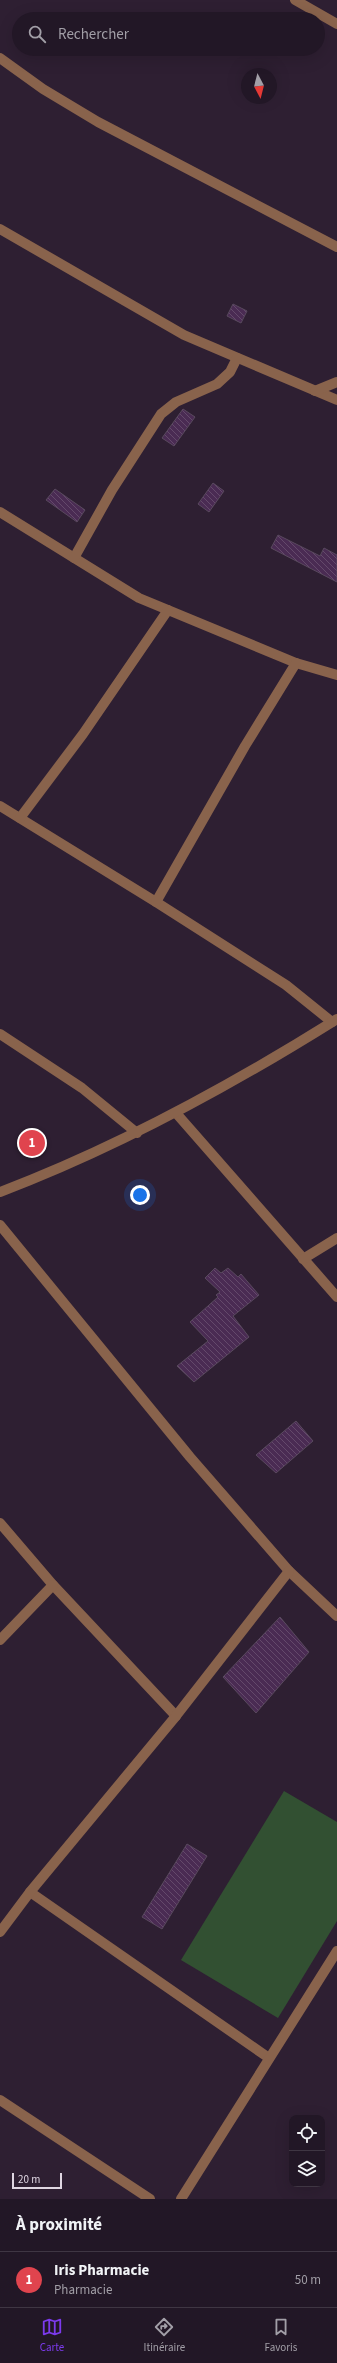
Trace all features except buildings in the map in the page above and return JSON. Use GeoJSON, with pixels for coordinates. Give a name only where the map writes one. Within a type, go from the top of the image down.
{"type":"FeatureCollection","features":[{"type":"Feature","properties":{"kind":"street"},"geometry":{"type":"LineString","coordinates":[[295,0],[316,12]]}},
{"type":"Feature","properties":{"kind":"street"},"geometry":{"type":"LineString","coordinates":[[325,17],[337,24]]}},
{"type":"Feature","properties":{"kind":"street"},"geometry":{"type":"LineString","coordinates":[[0,58],[43,89],[98,122],[207,177],[337,247]]}},
{"type":"Feature","properties":{"kind":"street"},"geometry":{"type":"LineString","coordinates":[[0,229],[184,335],[337,400]]}},
{"type":"Feature","properties":{"kind":"street"},"geometry":{"type":"LineString","coordinates":[[74,558],[112,490],[161,414],[176,402],[216,384],[230,372],[237,358]]}},
{"type":"Feature","properties":{"kind":"street"},"geometry":{"type":"LineString","coordinates":[[315,391],[337,382]]}},
{"type":"Feature","properties":{"kind":"street"},"geometry":{"type":"LineString","coordinates":[[0,512],[138,598],[296,663],[337,675]]}},
{"type":"Feature","properties":{"kind":"street"},"geometry":{"type":"LineString","coordinates":[[20,818],[83,734],[168,610]]}},
{"type":"Feature","properties":{"kind":"street"},"geometry":{"type":"LineString","coordinates":[[156,902],[242,752],[296,663]]}},
{"type":"Feature","properties":{"kind":"street"},"geometry":{"type":"LineString","coordinates":[[0,806],[156,902],[286,985],[334,1020],[176,1113],[137,1133],[48,1174],[0,1192]]}},
{"type":"Feature","properties":{"kind":"street"},"geometry":{"type":"LineString","coordinates":[[0,1034],[82,1088],[137,1133]]}},
{"type":"Feature","properties":{"kind":"street"},"geometry":{"type":"LineString","coordinates":[[176,1113],[337,1297]]}},
{"type":"Feature","properties":{"kind":"street"},"geometry":{"type":"LineString","coordinates":[[0,1225],[190,1457],[289,1571],[337,1616]]}},
{"type":"Feature","properties":{"kind":"street"},"geometry":{"type":"LineString","coordinates":[[303,1259],[337,1238]]}},
{"type":"Feature","properties":{"kind":"street"},"geometry":{"type":"LineString","coordinates":[[0,1524],[53,1585],[176,1716]]}},
{"type":"Feature","properties":{"kind":"street"},"geometry":{"type":"LineString","coordinates":[[0,1932],[30,1892],[176,1716],[289,1571]]}},
{"type":"Feature","properties":{"kind":"street"},"geometry":{"type":"LineString","coordinates":[[0,1640],[53,1585]]}},
{"type":"Feature","properties":{"kind":"street"},"geometry":{"type":"LineString","coordinates":[[30,1892],[269,2058]]}},
{"type":"Feature","properties":{"kind":"street"},"geometry":{"type":"LineString","coordinates":[[181,2199],[337,1951]]}},
{"type":"Feature","properties":{"kind":"street"},"geometry":{"type":"LineString","coordinates":[[0,2100],[150,2199]]}},
{"type":"Feature","properties":{"kind":"green space"},"geometry":{"type":"Polygon","coordinates":[[[284,1791],[337,1822],[337,1921],[278,2018],[181,1960],[284,1791]]]}},
{"type":"Feature","properties":{"kind":"place","name":"Iris Pharmacie"},"geometry":{"type":"Point","coordinates":[32,1143]}}]}
